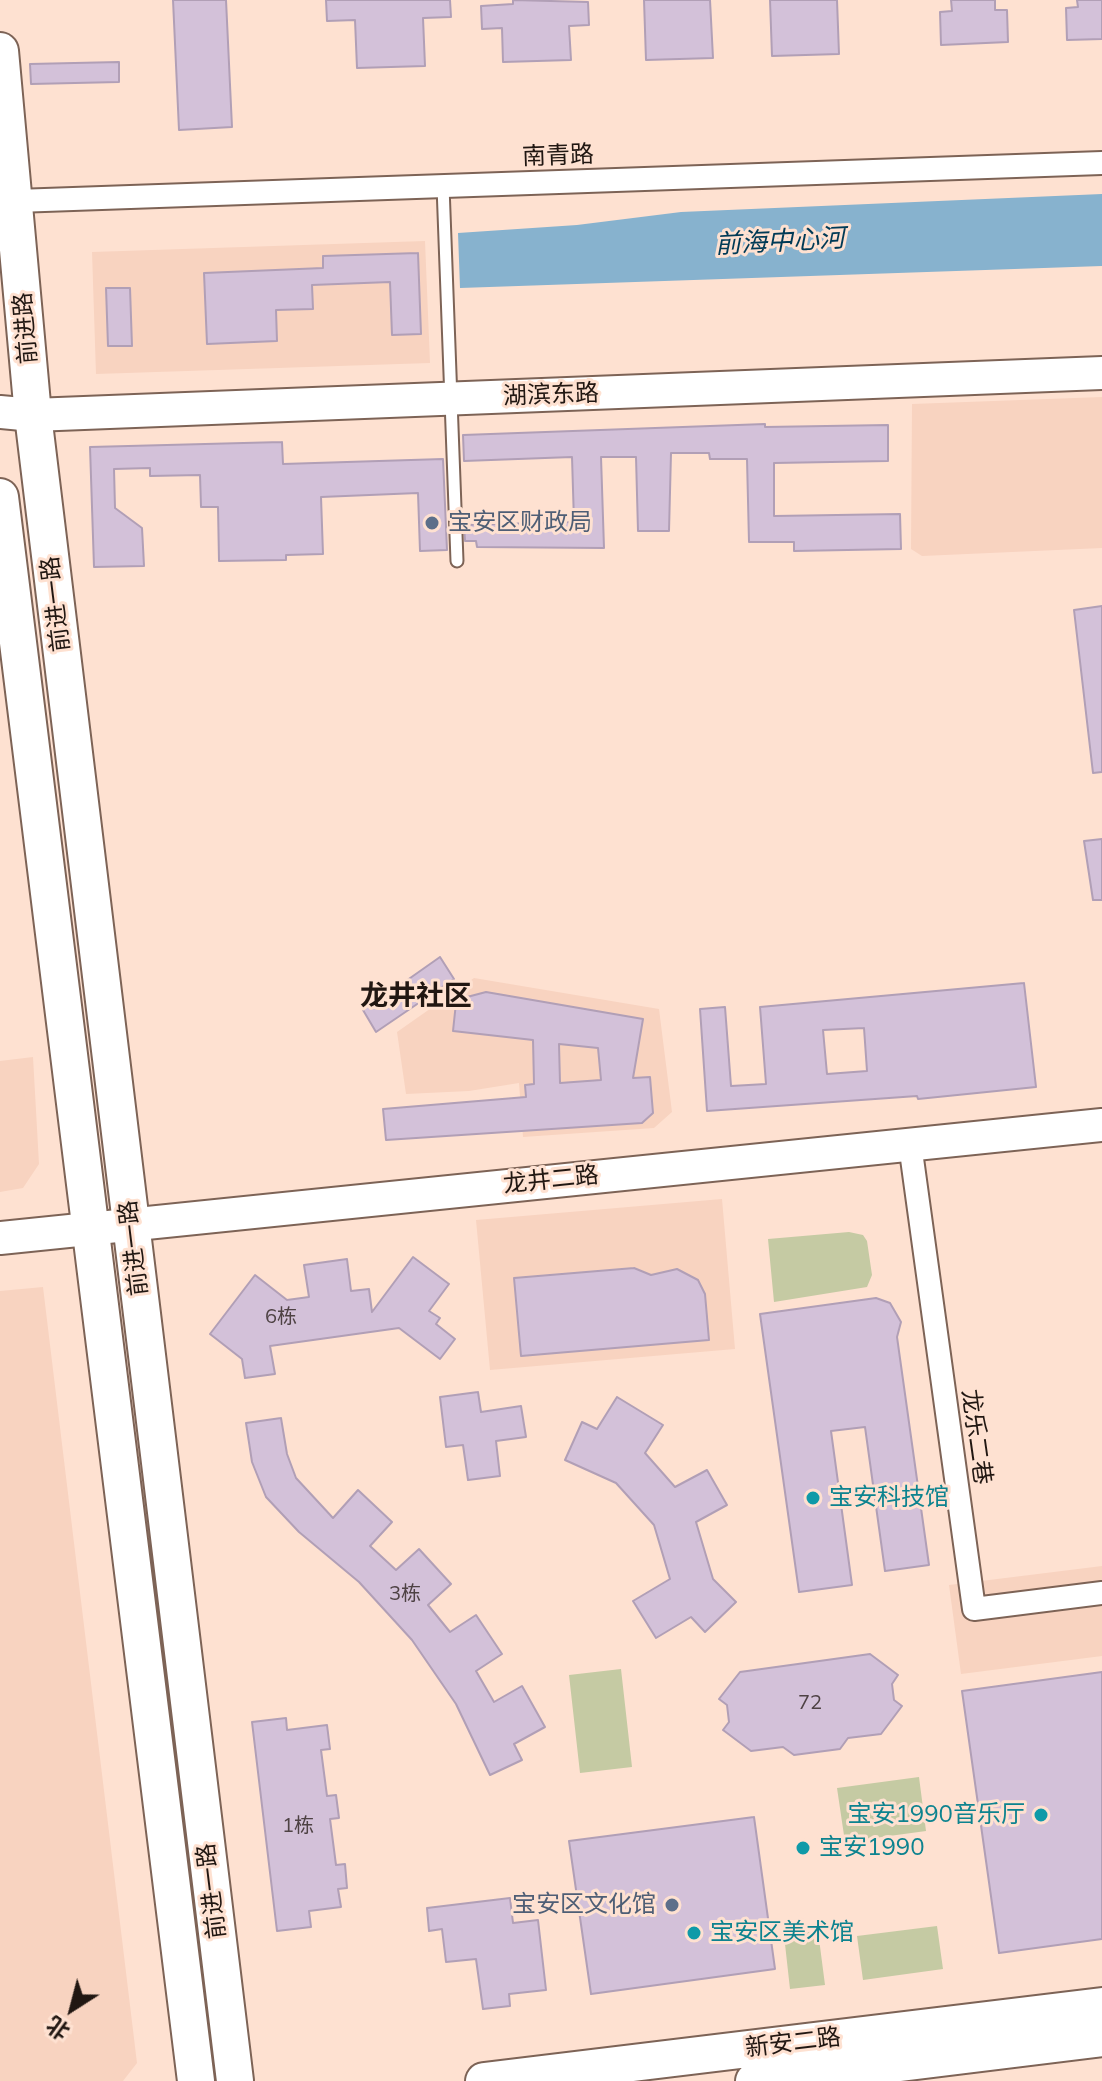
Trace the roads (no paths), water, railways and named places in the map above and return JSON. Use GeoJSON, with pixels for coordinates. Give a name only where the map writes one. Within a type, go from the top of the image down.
{"type":"FeatureCollection","features":[{"type":"Feature","properties":{"kind":"main road","name":"前进路"},"geometry":{"type":"LineString","coordinates":[[0,51],[16,201],[16,413]]}},
{"type":"Feature","properties":{"kind":"main road","name":"前进一路"},"geometry":{"type":"LineString","coordinates":[[16,413],[131,1225],[235,2081]]}},
{"type":"Feature","properties":{"kind":"main road","name":"前进一路"},"geometry":{"type":"LineString","coordinates":[[0,497],[93,1228],[196,2081]]}},
{"type":"Feature","properties":{"kind":"main road","name":"新安二路"},"geometry":{"type":"LineString","coordinates":[[484,2081],[1102,2006]]}},
{"type":"Feature","properties":{"kind":"main road","name":"新安二路"},"geometry":{"type":"LineString","coordinates":[[754,2081],[1102,2038]]}},
{"type":"Feature","properties":{"kind":"street","name":"南青路"},"geometry":{"type":"LineString","coordinates":[[16,201],[1102,163]]}},
{"type":"Feature","properties":{"kind":"street","name":"湖滨东路"},"geometry":{"type":"LineString","coordinates":[[16,413],[1102,373]]}},
{"type":"Feature","properties":{"kind":"street","name":"龙井二路"},"geometry":{"type":"LineString","coordinates":[[0,1238],[1102,1125]]}},
{"type":"Feature","properties":{"kind":"street","name":"龙乐二巷"},"geometry":{"type":"LineString","coordinates":[[910,1144],[974,1609],[1102,1593]]}},
{"type":"Feature","properties":{"kind":"lane"},"geometry":{"type":"LineString","coordinates":[[443,186],[457,561]]}},
{"type":"Feature","properties":{"kind":"water","name":"前海中心河"},"geometry":{"type":"Polygon","coordinates":[[[1102,194],[1102,266],[460,288],[458,233],[577,225],[681,212],[1102,194]]]}},
{"type":"Feature","properties":{"kind":"place","name":"宝安区财政局"},"geometry":{"type":"Point","coordinates":[432,523]}},
{"type":"Feature","properties":{"kind":"place","name":"宝安科技馆"},"geometry":{"type":"Point","coordinates":[813,1498]}},
{"type":"Feature","properties":{"kind":"place","name":"宝安1990音乐厅"},"geometry":{"type":"Point","coordinates":[1041,1815]}},
{"type":"Feature","properties":{"kind":"place","name":"宝安1990"},"geometry":{"type":"Point","coordinates":[803,1848]}},
{"type":"Feature","properties":{"kind":"place","name":"宝安区文化馆"},"geometry":{"type":"Point","coordinates":[672,1905]}},
{"type":"Feature","properties":{"kind":"place","name":"宝安区美术馆"},"geometry":{"type":"Point","coordinates":[694,1933]}},
{"type":"Feature","properties":{"kind":"district","name":"龙井社区"},"geometry":{"type":"Point","coordinates":[416,997]}}]}
